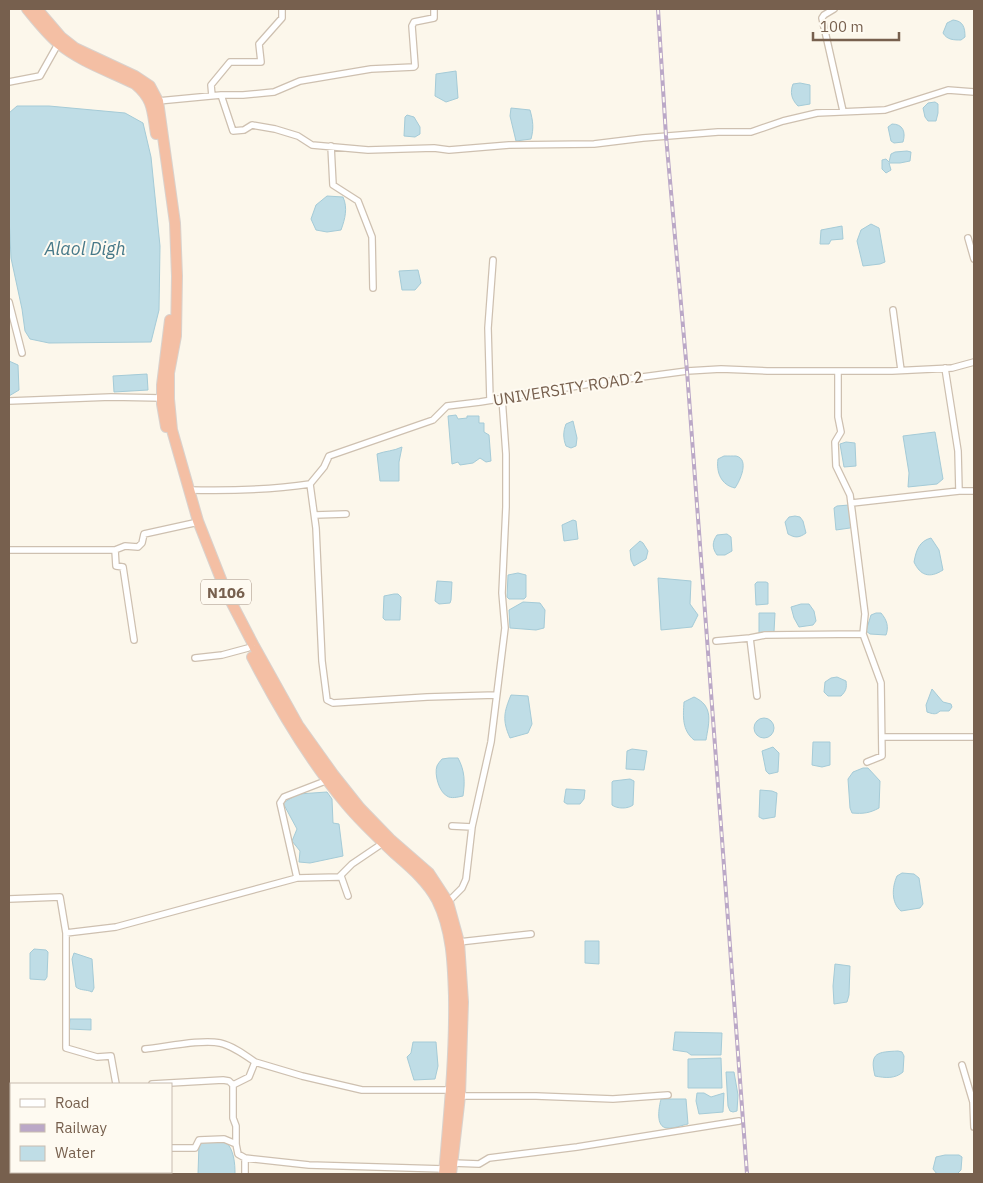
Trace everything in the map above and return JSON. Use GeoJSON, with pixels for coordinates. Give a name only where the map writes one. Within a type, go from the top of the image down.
{"type":"FeatureCollection","features":[{"type":"Feature","properties":{"kind":"highway","name":"N106"},"geometry":{"type":"LineString","coordinates":[[27,9],[58,44],[83,60],[135,84],[149,99],[168,215],[172,263],[169,340],[164,363],[162,398],[167,434],[194,523],[214,582],[288,722],[346,804],[428,885],[437,901],[447,928],[454,978],[456,1093]]}},
{"type":"Feature","properties":{"kind":"highway","name":"N106"},"geometry":{"type":"LineString","coordinates":[[37,9],[61,37],[74,48],[135,76],[150,86],[158,101],[175,223],[177,276],[176,336],[170,373],[169,399],[172,430],[198,521],[226,592],[298,725],[333,774],[360,808],[390,839],[429,874],[448,902],[459,942],[463,1002],[448,1170]]}},
{"type":"Feature","properties":{"kind":"street"},"geometry":{"type":"LineString","coordinates":[[212,96],[211,85],[230,62],[261,62],[259,44],[282,18],[282,9]]}},
{"type":"Feature","properties":{"kind":"street"},"geometry":{"type":"LineString","coordinates":[[158,101],[274,92],[300,81],[371,69],[414,68],[412,26],[414,22],[434,18],[434,9]]}},
{"type":"Feature","properties":{"kind":"street"},"geometry":{"type":"LineString","coordinates":[[834,9],[822,18],[843,111]]}},
{"type":"Feature","properties":{"kind":"street"},"geometry":{"type":"LineString","coordinates":[[9,82],[40,76],[58,44]]}},
{"type":"Feature","properties":{"kind":"street"},"geometry":{"type":"LineString","coordinates":[[221,95],[233,131],[244,130],[252,126],[275,129],[298,136],[312,145],[368,150],[434,148],[449,150],[509,145],[594,144],[684,134],[751,132],[783,121],[817,113],[885,110],[948,90],[974,92]]}},
{"type":"Feature","properties":{"kind":"street"},"geometry":{"type":"LineString","coordinates":[[331,146],[333,185],[358,201],[372,237],[373,288]]}},
{"type":"Feature","properties":{"kind":"street"},"geometry":{"type":"LineString","coordinates":[[968,238],[974,259]]}},
{"type":"Feature","properties":{"kind":"street"},"geometry":{"type":"LineString","coordinates":[[490,400],[488,328],[493,260]]}},
{"type":"Feature","properties":{"kind":"street"},"geometry":{"type":"LineString","coordinates":[[9,302],[22,353]]}},
{"type":"Feature","properties":{"kind":"street"},"geometry":{"type":"LineString","coordinates":[[893,310],[901,370]]}},
{"type":"Feature","properties":{"kind":"street","name":"UNIVERSITY ROAD 2"},"geometry":{"type":"LineString","coordinates":[[310,484],[324,467],[329,456],[433,420],[447,406],[687,371],[721,369],[901,370],[952,368],[974,362]]}},
{"type":"Feature","properties":{"kind":"street"},"geometry":{"type":"LineString","coordinates":[[945,368],[958,451],[959,491]]}},
{"type":"Feature","properties":{"kind":"street"},"geometry":{"type":"LineString","coordinates":[[838,371],[838,417],[840,432],[835,442],[836,466],[852,503],[866,614],[863,634],[881,682],[882,756],[867,762]]}},
{"type":"Feature","properties":{"kind":"street"},"geometry":{"type":"LineString","coordinates":[[9,401],[111,397],[162,398]]}},
{"type":"Feature","properties":{"kind":"street"},"geometry":{"type":"LineString","coordinates":[[448,902],[462,888],[466,879],[472,827],[491,742],[505,628],[502,593],[506,454],[502,398]]}},
{"type":"Feature","properties":{"kind":"street"},"geometry":{"type":"LineString","coordinates":[[189,490],[234,491],[284,488],[310,484],[320,586],[322,661],[327,700],[333,703],[496,695]]}},
{"type":"Feature","properties":{"kind":"street"},"geometry":{"type":"LineString","coordinates":[[852,503],[959,491],[974,492]]}},
{"type":"Feature","properties":{"kind":"street"},"geometry":{"type":"LineString","coordinates":[[314,516],[346,514]]}},
{"type":"Feature","properties":{"kind":"street"},"geometry":{"type":"LineString","coordinates":[[9,550],[115,550],[125,546],[138,546],[142,543],[144,534],[194,523]]}},
{"type":"Feature","properties":{"kind":"street"},"geometry":{"type":"LineString","coordinates":[[115,550],[116,566],[122,567],[134,640]]}},
{"type":"Feature","properties":{"kind":"street"},"geometry":{"type":"LineString","coordinates":[[716,640],[775,634],[863,634]]}},
{"type":"Feature","properties":{"kind":"street"},"geometry":{"type":"LineString","coordinates":[[750,638],[757,696]]}},
{"type":"Feature","properties":{"kind":"street"},"geometry":{"type":"LineString","coordinates":[[195,658],[222,655],[248,648]]}},
{"type":"Feature","properties":{"kind":"street"},"geometry":{"type":"LineString","coordinates":[[882,737],[974,737]]}},
{"type":"Feature","properties":{"kind":"street"},"geometry":{"type":"LineString","coordinates":[[297,878],[280,803],[284,797],[328,780]]}},
{"type":"Feature","properties":{"kind":"street"},"geometry":{"type":"LineString","coordinates":[[452,826],[472,827]]}},
{"type":"Feature","properties":{"kind":"street"},"geometry":{"type":"LineString","coordinates":[[66,933],[116,927],[297,878],[341,876],[352,864],[384,843]]}},
{"type":"Feature","properties":{"kind":"street"},"geometry":{"type":"LineString","coordinates":[[341,876],[348,896]]}},
{"type":"Feature","properties":{"kind":"street"},"geometry":{"type":"LineString","coordinates":[[9,899],[60,897],[66,933],[66,1048],[97,1057],[111,1056],[116,1083]]}},
{"type":"Feature","properties":{"kind":"street"},"geometry":{"type":"LineString","coordinates":[[459,942],[531,934]]}},
{"type":"Feature","properties":{"kind":"street"},"geometry":{"type":"LineString","coordinates":[[146,1049],[188,1044],[220,1043],[255,1062],[302,1076],[362,1090],[613,1100],[668,1095]]}},
{"type":"Feature","properties":{"kind":"street"},"geometry":{"type":"LineString","coordinates":[[233,1085],[249,1077],[255,1062]]}},
{"type":"Feature","properties":{"kind":"street"},"geometry":{"type":"LineString","coordinates":[[962,1065],[973,1102],[974,1127]]}},
{"type":"Feature","properties":{"kind":"street"},"geometry":{"type":"LineString","coordinates":[[170,1083],[228,1081],[233,1085],[238,1154],[246,1158],[309,1165],[448,1170],[479,1164],[489,1158],[577,1147],[739,1121]]}},
{"type":"Feature","properties":{"kind":"street"},"geometry":{"type":"LineString","coordinates":[[172,1148],[195,1148],[199,1140],[224,1139],[236,1144]]}},
{"type":"Feature","properties":{"kind":"street"},"geometry":{"type":"LineString","coordinates":[[245,1174],[246,1158]]}},
{"type":"Feature","properties":{"kind":"water"},"geometry":{"type":"Polygon","coordinates":[[[953,20],[961,23],[964,27],[965,37],[961,40],[953,40],[943,33],[947,23],[953,20]]]}},
{"type":"Feature","properties":{"kind":"water"},"geometry":{"type":"Polygon","coordinates":[[[456,71],[458,98],[446,102],[435,96],[436,74],[456,71]]]}},
{"type":"Feature","properties":{"kind":"water"},"geometry":{"type":"Polygon","coordinates":[[[793,84],[810,85],[810,104],[798,106],[793,98],[791,93],[793,84]]]}},
{"type":"Feature","properties":{"kind":"water"},"geometry":{"type":"Polygon","coordinates":[[[935,102],[938,104],[936,121],[928,121],[923,108],[928,103],[935,102]]]}},
{"type":"Feature","properties":{"kind":"water","name":"Alaol Digh"},"geometry":{"type":"Polygon","coordinates":[[[17,106],[49,106],[125,113],[143,123],[151,157],[160,246],[159,310],[151,342],[49,343],[30,339],[25,331],[11,258],[9,216],[9,113],[17,106]]]}},
{"type":"Feature","properties":{"kind":"water"},"geometry":{"type":"Polygon","coordinates":[[[511,108],[530,110],[533,125],[531,139],[516,141],[510,116],[511,108]]]}},
{"type":"Feature","properties":{"kind":"water"},"geometry":{"type":"Polygon","coordinates":[[[407,115],[414,117],[420,127],[420,134],[415,137],[404,136],[405,117],[407,115]]]}},
{"type":"Feature","properties":{"kind":"water"},"geometry":{"type":"Polygon","coordinates":[[[892,124],[899,125],[903,129],[903,142],[894,143],[891,141],[888,127],[892,124]]]}},
{"type":"Feature","properties":{"kind":"water"},"geometry":{"type":"Polygon","coordinates":[[[911,152],[910,161],[889,163],[891,170],[886,173],[882,169],[882,160],[886,159],[889,162],[891,154],[911,152]]]}},
{"type":"Feature","properties":{"kind":"water"},"geometry":{"type":"Polygon","coordinates":[[[327,196],[343,197],[345,214],[341,230],[327,232],[316,230],[311,219],[316,205],[327,196]]]}},
{"type":"Feature","properties":{"kind":"water"},"geometry":{"type":"Polygon","coordinates":[[[871,224],[879,228],[885,262],[863,266],[857,241],[861,230],[871,224]]]}},
{"type":"Feature","properties":{"kind":"water"},"geometry":{"type":"Polygon","coordinates":[[[842,226],[843,239],[831,240],[829,244],[820,244],[821,230],[842,226]]]}},
{"type":"Feature","properties":{"kind":"water"},"geometry":{"type":"Polygon","coordinates":[[[418,270],[421,283],[415,290],[402,290],[399,271],[418,270]]]}},
{"type":"Feature","properties":{"kind":"water"},"geometry":{"type":"Polygon","coordinates":[[[9,361],[18,365],[19,390],[9,396],[9,361]]]}},
{"type":"Feature","properties":{"kind":"water"},"geometry":{"type":"Polygon","coordinates":[[[147,374],[148,390],[114,392],[113,376],[147,374]]]}},
{"type":"Feature","properties":{"kind":"water"},"geometry":{"type":"Polygon","coordinates":[[[456,415],[458,419],[467,418],[467,416],[479,416],[479,423],[484,423],[484,432],[489,435],[491,461],[486,462],[480,458],[473,463],[460,465],[458,462],[452,464],[448,416],[456,415]]]}},
{"type":"Feature","properties":{"kind":"water"},"geometry":{"type":"Polygon","coordinates":[[[573,421],[577,438],[576,446],[571,448],[566,446],[564,432],[566,424],[573,421]]]}},
{"type":"Feature","properties":{"kind":"water"},"geometry":{"type":"Polygon","coordinates":[[[935,432],[943,479],[937,484],[908,487],[909,473],[903,436],[935,432]]]}},
{"type":"Feature","properties":{"kind":"water"},"geometry":{"type":"Polygon","coordinates":[[[846,442],[855,443],[856,466],[844,467],[840,444],[846,442]]]}},
{"type":"Feature","properties":{"kind":"water"},"geometry":{"type":"Polygon","coordinates":[[[402,447],[399,462],[399,481],[380,481],[377,454],[402,447]]]}},
{"type":"Feature","properties":{"kind":"water"},"geometry":{"type":"Polygon","coordinates":[[[724,456],[736,456],[742,461],[743,471],[735,488],[726,484],[720,477],[718,459],[724,456]]]}},
{"type":"Feature","properties":{"kind":"water"},"geometry":{"type":"Polygon","coordinates":[[[849,505],[852,527],[836,530],[834,508],[849,505]]]}},
{"type":"Feature","properties":{"kind":"water"},"geometry":{"type":"Polygon","coordinates":[[[789,517],[800,517],[803,521],[806,533],[797,537],[788,534],[785,522],[789,517]]]}},
{"type":"Feature","properties":{"kind":"water"},"geometry":{"type":"Polygon","coordinates":[[[573,520],[576,521],[578,539],[564,541],[562,525],[573,520]]]}},
{"type":"Feature","properties":{"kind":"water"},"geometry":{"type":"Polygon","coordinates":[[[727,534],[731,537],[732,551],[725,555],[717,555],[713,545],[715,538],[717,535],[727,534]]]}},
{"type":"Feature","properties":{"kind":"water"},"geometry":{"type":"Polygon","coordinates":[[[931,538],[939,550],[943,570],[929,575],[922,573],[914,562],[919,547],[924,541],[931,538]]]}},
{"type":"Feature","properties":{"kind":"water"},"geometry":{"type":"Polygon","coordinates":[[[640,541],[648,551],[646,559],[634,566],[630,550],[640,541]]]}},
{"type":"Feature","properties":{"kind":"water"},"geometry":{"type":"Polygon","coordinates":[[[518,573],[526,575],[526,597],[524,599],[509,599],[507,597],[508,575],[518,573]]]}},
{"type":"Feature","properties":{"kind":"water"},"geometry":{"type":"Polygon","coordinates":[[[658,578],[691,581],[690,604],[698,615],[692,627],[661,630],[658,578]]]}},
{"type":"Feature","properties":{"kind":"water"},"geometry":{"type":"Polygon","coordinates":[[[437,581],[452,582],[450,603],[439,604],[435,601],[437,581]]]}},
{"type":"Feature","properties":{"kind":"water"},"geometry":{"type":"Polygon","coordinates":[[[757,582],[768,583],[768,604],[756,605],[755,584],[757,582]]]}},
{"type":"Feature","properties":{"kind":"water"},"geometry":{"type":"Polygon","coordinates":[[[398,594],[401,597],[400,620],[385,620],[383,618],[384,596],[398,594]]]}},
{"type":"Feature","properties":{"kind":"water"},"geometry":{"type":"Polygon","coordinates":[[[523,602],[540,603],[545,610],[544,628],[536,630],[510,628],[509,610],[523,602]]]}},
{"type":"Feature","properties":{"kind":"water"},"geometry":{"type":"Polygon","coordinates":[[[809,604],[814,611],[816,621],[813,625],[799,627],[791,607],[809,604]]]}},
{"type":"Feature","properties":{"kind":"water"},"geometry":{"type":"Polygon","coordinates":[[[759,613],[775,613],[774,632],[759,633],[759,613]]]}},
{"type":"Feature","properties":{"kind":"water"},"geometry":{"type":"Polygon","coordinates":[[[881,613],[886,621],[886,635],[870,634],[866,631],[871,615],[881,613]]]}},
{"type":"Feature","properties":{"kind":"water"},"geometry":{"type":"Polygon","coordinates":[[[837,677],[846,681],[845,691],[841,696],[828,696],[824,692],[825,682],[837,677]]]}},
{"type":"Feature","properties":{"kind":"water"},"geometry":{"type":"Polygon","coordinates":[[[932,689],[943,702],[951,704],[952,707],[949,711],[940,711],[934,714],[927,712],[926,705],[932,689]]]}},
{"type":"Feature","properties":{"kind":"water"},"geometry":{"type":"Polygon","coordinates":[[[511,695],[528,696],[532,724],[528,733],[510,738],[505,716],[511,695]]]}},
{"type":"Feature","properties":{"kind":"water"},"geometry":{"type":"Polygon","coordinates":[[[694,697],[705,705],[709,715],[706,740],[694,740],[685,728],[684,702],[694,697]]]}},
{"type":"Feature","properties":{"kind":"water"},"geometry":{"type":"Polygon","coordinates":[[[764,718],[771,721],[774,728],[771,735],[764,738],[757,735],[754,728],[757,721],[764,718]]]}},
{"type":"Feature","properties":{"kind":"water"},"geometry":{"type":"Polygon","coordinates":[[[813,742],[830,742],[830,765],[822,767],[812,765],[813,742]]]}},
{"type":"Feature","properties":{"kind":"water"},"geometry":{"type":"Polygon","coordinates":[[[773,747],[779,753],[778,772],[769,774],[766,771],[762,751],[773,747]]]}},
{"type":"Feature","properties":{"kind":"water"},"geometry":{"type":"Polygon","coordinates":[[[632,749],[647,751],[644,770],[626,769],[627,751],[632,749]]]}},
{"type":"Feature","properties":{"kind":"water"},"geometry":{"type":"Polygon","coordinates":[[[458,758],[462,767],[464,777],[463,796],[449,797],[444,794],[438,783],[437,765],[442,759],[458,758]]]}},
{"type":"Feature","properties":{"kind":"water"},"geometry":{"type":"Polygon","coordinates":[[[868,768],[880,781],[879,808],[866,813],[852,813],[848,779],[853,772],[868,768]]]}},
{"type":"Feature","properties":{"kind":"water"},"geometry":{"type":"Polygon","coordinates":[[[630,779],[634,781],[633,805],[622,808],[612,805],[612,782],[630,779]]]}},
{"type":"Feature","properties":{"kind":"water"},"geometry":{"type":"Polygon","coordinates":[[[566,789],[585,790],[584,799],[580,804],[567,804],[564,802],[566,789]]]}},
{"type":"Feature","properties":{"kind":"water"},"geometry":{"type":"Polygon","coordinates":[[[760,790],[777,793],[775,817],[763,819],[759,817],[760,790]]]}},
{"type":"Feature","properties":{"kind":"water"},"geometry":{"type":"Polygon","coordinates":[[[327,792],[332,799],[333,823],[339,824],[343,856],[310,863],[299,862],[300,851],[292,841],[297,829],[283,803],[298,794],[327,792]]]}},
{"type":"Feature","properties":{"kind":"water"},"geometry":{"type":"Polygon","coordinates":[[[902,873],[914,874],[919,878],[923,904],[920,908],[901,911],[895,904],[893,895],[894,885],[897,876],[902,873]]]}},
{"type":"Feature","properties":{"kind":"water"},"geometry":{"type":"Polygon","coordinates":[[[585,941],[599,941],[599,964],[585,963],[585,941]]]}},
{"type":"Feature","properties":{"kind":"water"},"geometry":{"type":"Polygon","coordinates":[[[34,949],[46,950],[48,952],[47,977],[45,980],[30,979],[30,953],[34,949]]]}},
{"type":"Feature","properties":{"kind":"water"},"geometry":{"type":"Polygon","coordinates":[[[74,953],[92,959],[94,988],[92,992],[76,987],[72,959],[74,953]]]}},
{"type":"Feature","properties":{"kind":"water"},"geometry":{"type":"Polygon","coordinates":[[[835,964],[850,966],[847,1002],[834,1004],[833,986],[835,964]]]}},
{"type":"Feature","properties":{"kind":"water"},"geometry":{"type":"Polygon","coordinates":[[[70,1019],[91,1019],[91,1030],[69,1029],[70,1019]]]}},
{"type":"Feature","properties":{"kind":"water"},"geometry":{"type":"Polygon","coordinates":[[[675,1032],[722,1033],[721,1055],[691,1055],[687,1052],[673,1050],[675,1032]]]}},
{"type":"Feature","properties":{"kind":"water"},"geometry":{"type":"Polygon","coordinates":[[[413,1042],[436,1042],[438,1066],[435,1079],[414,1080],[407,1057],[411,1053],[413,1042]]]}},
{"type":"Feature","properties":{"kind":"water"},"geometry":{"type":"Polygon","coordinates":[[[902,1052],[904,1056],[903,1072],[897,1076],[890,1077],[875,1076],[873,1068],[874,1058],[880,1053],[902,1052]]]}},
{"type":"Feature","properties":{"kind":"water"},"geometry":{"type":"Polygon","coordinates":[[[721,1058],[722,1088],[688,1088],[688,1059],[721,1058]]]}},
{"type":"Feature","properties":{"kind":"water"},"geometry":{"type":"Polygon","coordinates":[[[726,1072],[734,1072],[738,1095],[737,1111],[733,1112],[730,1111],[728,1106],[726,1072]]]}},
{"type":"Feature","properties":{"kind":"water"},"geometry":{"type":"Polygon","coordinates":[[[697,1093],[704,1093],[711,1097],[724,1093],[723,1112],[699,1114],[696,1101],[697,1093]]]}},
{"type":"Feature","properties":{"kind":"water"},"geometry":{"type":"Polygon","coordinates":[[[661,1099],[686,1099],[688,1124],[672,1128],[663,1127],[659,1120],[661,1099]]]}},
{"type":"Feature","properties":{"kind":"water"},"geometry":{"type":"Polygon","coordinates":[[[204,1141],[226,1142],[229,1145],[234,1161],[235,1174],[198,1174],[199,1144],[204,1141]]]}},
{"type":"Feature","properties":{"kind":"water"},"geometry":{"type":"Polygon","coordinates":[[[959,1155],[962,1157],[961,1170],[957,1174],[937,1174],[933,1169],[936,1157],[959,1155]]]}},
{"type":"Feature","properties":{"kind":"railway"},"geometry":{"type":"LineString","coordinates":[[658,9],[666,136],[687,371],[747,1174]]}}]}
